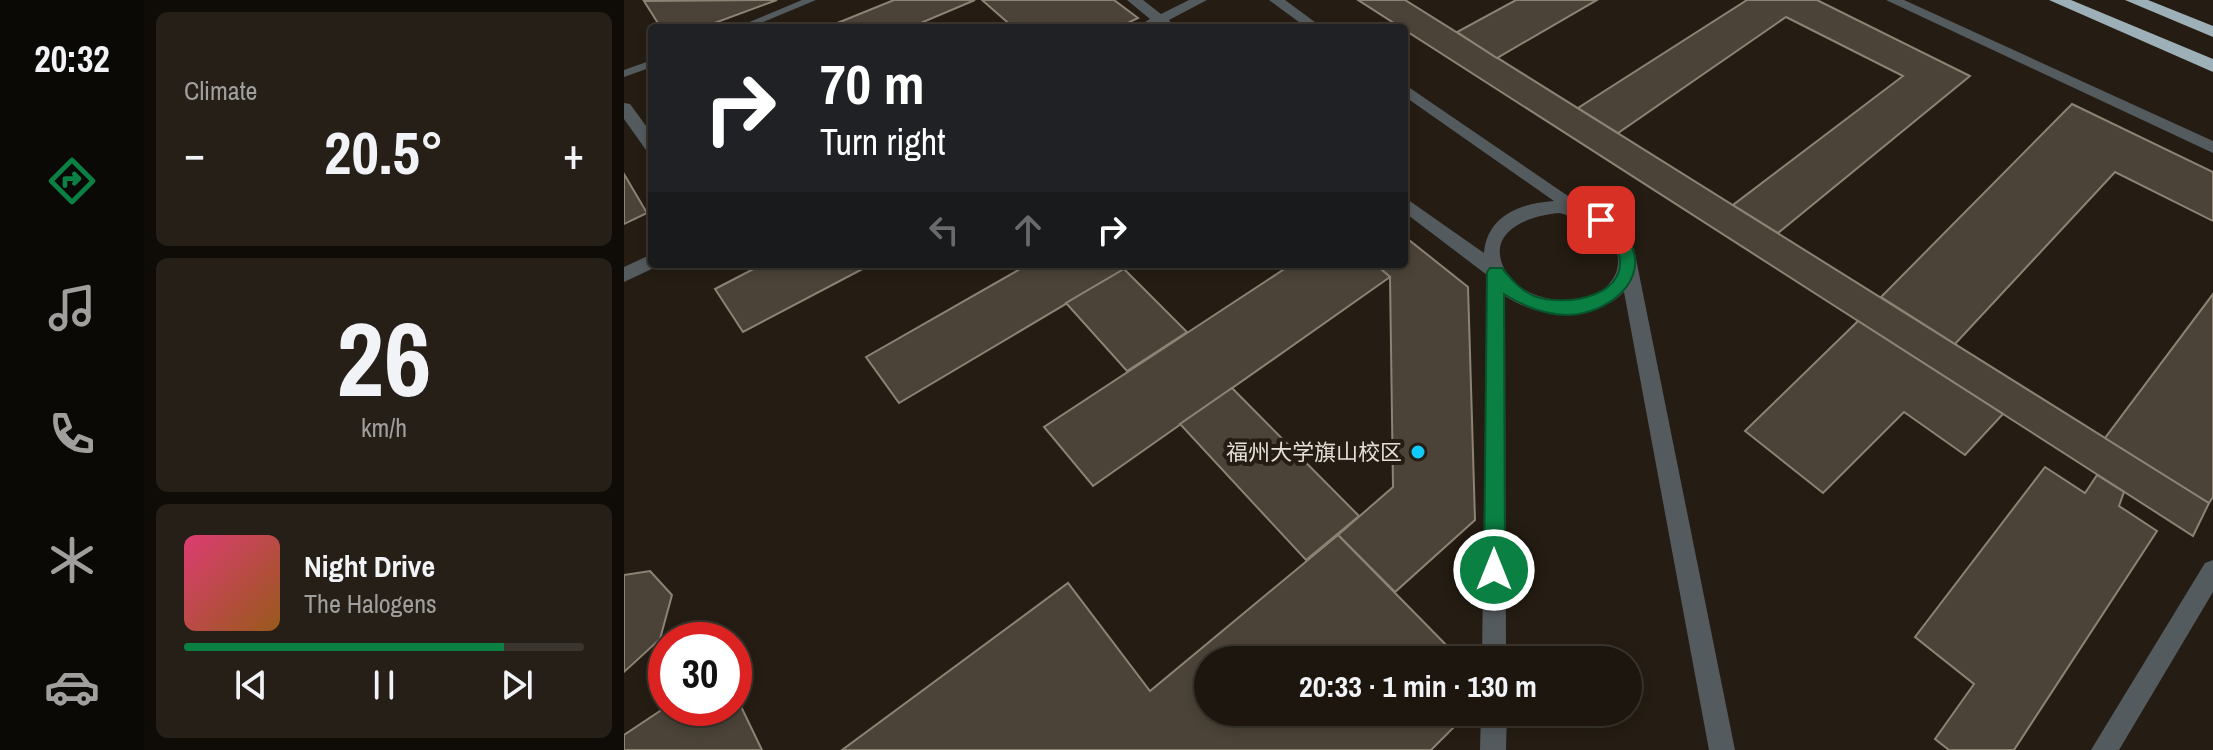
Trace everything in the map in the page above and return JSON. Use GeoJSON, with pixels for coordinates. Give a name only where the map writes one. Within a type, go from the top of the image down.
{"type":"FeatureCollection","features":[{"type":"Feature","properties":{"kind":"highway"},"geometry":{"type":"LineString","coordinates":[[2057,0],[2213,66]]}},
{"type":"Feature","properties":{"kind":"highway"},"geometry":{"type":"LineString","coordinates":[[2133,0],[2213,32]]}},
{"type":"Feature","properties":{"kind":"street"},"geometry":{"type":"LineString","coordinates":[[1134,0],[1166,24],[1200,0]]}},
{"type":"Feature","properties":{"kind":"street"},"geometry":{"type":"LineString","coordinates":[[1276,0],[1310,24]]}},
{"type":"Feature","properties":{"kind":"street"},"geometry":{"type":"LineString","coordinates":[[1893,0],[2213,148]]}},
{"type":"Feature","properties":{"kind":"street"},"geometry":{"type":"LineString","coordinates":[[1408,92],[1581,211],[1601,220],[1616,233],[1625,249],[1722,750]]}},
{"type":"Feature","properties":{"kind":"street"},"geometry":{"type":"LineString","coordinates":[[624,108],[648,141]]}},
{"type":"Feature","properties":{"kind":"street"},"geometry":{"type":"LineString","coordinates":[[1408,206],[1496,272],[1507,287],[1525,299],[1547,306],[1570,308],[1592,304],[1611,295],[1623,281],[1628,265],[1625,249]]}},
{"type":"Feature","properties":{"kind":"street"},"geometry":{"type":"LineString","coordinates":[[1494,646],[1496,272],[1491,256],[1493,240],[1503,225],[1519,214],[1560,207],[1581,211]]}},
{"type":"Feature","properties":{"kind":"street"},"geometry":{"type":"LineString","coordinates":[[624,275],[648,263]]}},
{"type":"Feature","properties":{"kind":"street"},"geometry":{"type":"LineString","coordinates":[[2104,750],[2213,571]]}},
{"type":"Feature","properties":{"kind":"street"},"geometry":{"type":"LineString","coordinates":[[1493,750],[1494,726]]}},
{"type":"Feature","properties":{"kind":"lane"},"geometry":{"type":"LineString","coordinates":[[750,24],[811,0]]}},
{"type":"Feature","properties":{"kind":"lane"},"geometry":{"type":"LineString","coordinates":[[624,74],[648,65]]}},
{"type":"Feature","properties":{"kind":"building"},"geometry":{"type":"Polygon","coordinates":[[[777,0],[712,24],[658,24],[644,1],[777,0]]]}},
{"type":"Feature","properties":{"kind":"building"},"geometry":{"type":"Polygon","coordinates":[[[894,0],[975,0],[918,24],[835,24],[894,0]]]}},
{"type":"Feature","properties":{"kind":"building"},"geometry":{"type":"Polygon","coordinates":[[[982,0],[1114,0],[1138,18],[1125,24],[1009,24],[982,0]]]}},
{"type":"Feature","properties":{"kind":"building"},"geometry":{"type":"Polygon","coordinates":[[[1358,0],[1405,0],[2209,503],[2193,536],[1408,32],[1408,24],[1395,24],[1358,0]]]}},
{"type":"Feature","properties":{"kind":"building"},"geometry":{"type":"Polygon","coordinates":[[[1516,0],[1597,0],[1497,58],[1457,32],[1516,0]]]}},
{"type":"Feature","properties":{"kind":"building"},"geometry":{"type":"Polygon","coordinates":[[[1747,0],[1817,0],[1970,76],[1778,233],[1733,205],[1903,76],[1786,17],[1618,133],[1578,108],[1747,0]]]}},
{"type":"Feature","properties":{"kind":"building"},"geometry":{"type":"Polygon","coordinates":[[[2072,104],[2213,172],[2213,221],[2115,172],[1955,344],[1881,297],[2072,104]]]}},
{"type":"Feature","properties":{"kind":"building"},"geometry":{"type":"Polygon","coordinates":[[[624,174],[647,213],[624,224],[624,174]]]}},
{"type":"Feature","properties":{"kind":"building"},"geometry":{"type":"Polygon","coordinates":[[[1408,239],[1468,287],[1475,520],[1395,592],[1338,535],[1393,487],[1390,277],[1380,268],[1408,268],[1408,239]]]}},
{"type":"Feature","properties":{"kind":"building"},"geometry":{"type":"Polygon","coordinates":[[[755,268],[864,268],[743,332],[715,289],[755,268]]]}},
{"type":"Feature","properties":{"kind":"building"},"geometry":{"type":"Polygon","coordinates":[[[1022,268],[1126,268],[899,403],[866,357],[1022,268]]]}},
{"type":"Feature","properties":{"kind":"building"},"geometry":{"type":"Polygon","coordinates":[[[1286,268],[1380,268],[1390,277],[1093,486],[1044,427],[1286,268]]]}},
{"type":"Feature","properties":{"kind":"building"},"geometry":{"type":"Polygon","coordinates":[[[1124,269],[1187,332],[1127,371],[1066,303],[1124,269]]]}},
{"type":"Feature","properties":{"kind":"building"},"geometry":{"type":"Polygon","coordinates":[[[2213,294],[2213,497],[2209,503],[2105,438],[2213,294]]]}},
{"type":"Feature","properties":{"kind":"building"},"geometry":{"type":"Polygon","coordinates":[[[1858,321],[2003,414],[1965,455],[1904,412],[1823,493],[1745,431],[1858,321]]]}},
{"type":"Feature","properties":{"kind":"building"},"geometry":{"type":"Polygon","coordinates":[[[1232,388],[1359,516],[1306,560],[1180,424],[1232,388]]]}},
{"type":"Feature","properties":{"kind":"building"},"geometry":{"type":"Polygon","coordinates":[[[2045,467],[2085,493],[2097,475],[2124,492],[2119,506],[2157,531],[2014,750],[1949,750],[1935,739],[1974,684],[1915,637],[2045,467]]]}},
{"type":"Feature","properties":{"kind":"building"},"geometry":{"type":"Polygon","coordinates":[[[1338,535],[1447,646],[1204,646],[1338,535]]]}},
{"type":"Feature","properties":{"kind":"building"},"geometry":{"type":"Polygon","coordinates":[[[650,571],[672,595],[665,622],[648,622],[648,650],[624,672],[624,575],[650,571]]]}},
{"type":"Feature","properties":{"kind":"building"},"geometry":{"type":"Polygon","coordinates":[[[1068,583],[1150,691],[1194,654],[1194,726],[1455,726],[1431,750],[842,750],[1068,583]]]}},
{"type":"Feature","properties":{"kind":"building"},"geometry":{"type":"Polygon","coordinates":[[[648,719],[648,726],[750,726],[762,750],[624,750],[624,735],[648,719]]]}},
{"type":"Feature","properties":{"kind":"place","name":"福州大学旗山校区"},"geometry":{"type":"Point","coordinates":[1418,452]}},
{"type":"Feature","properties":{"kind":"route"},"geometry":{"type":"LineString","coordinates":[[1494,570],[1496,272],[1507,287],[1525,299],[1547,306],[1570,308],[1592,304],[1611,295],[1623,281],[1628,265],[1625,249],[1616,233],[1601,220]]}}]}
